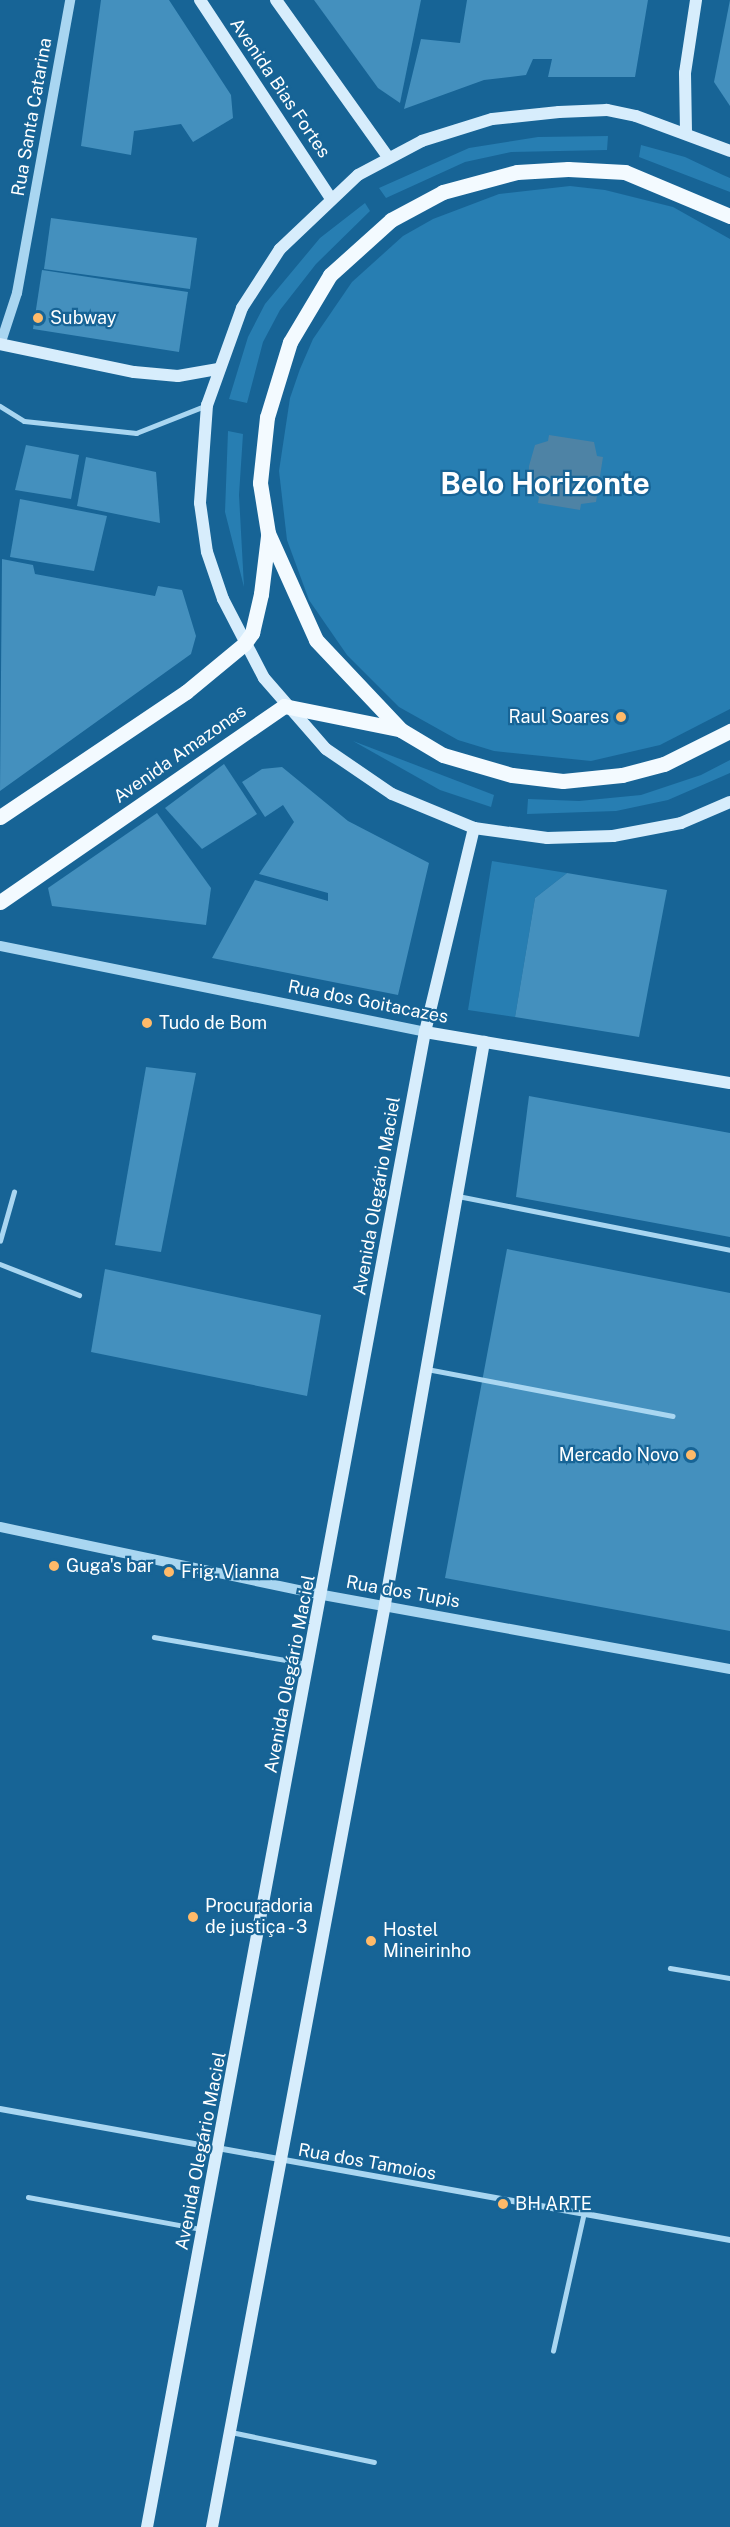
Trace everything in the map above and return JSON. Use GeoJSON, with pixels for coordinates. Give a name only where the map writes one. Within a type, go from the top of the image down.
{"type":"FeatureCollection","features":[{"type":"Feature","properties":{"kind":"main road","name":"Avenida Bias Fortes"},"geometry":{"type":"LineString","coordinates":[[200,0],[330,197]]}},
{"type":"Feature","properties":{"kind":"main road"},"geometry":{"type":"LineString","coordinates":[[276,0],[388,158]]}},
{"type":"Feature","properties":{"kind":"main road"},"geometry":{"type":"LineString","coordinates":[[686,131],[686,73],[696,0]]}},
{"type":"Feature","properties":{"kind":"main road"},"geometry":{"type":"LineString","coordinates":[[730,151],[686,131],[607,110],[492,119],[388,158],[330,197],[280,249],[242,308],[218,369],[207,405],[201,503],[207,552],[244,644],[284,706],[326,749],[392,794],[474,828],[548,838],[613,836],[681,823],[730,802]]}},
{"type":"Feature","properties":{"kind":"main road"},"geometry":{"type":"LineString","coordinates":[[401,730],[316,640],[268,533],[260,483],[267,417],[290,342],[330,275],[391,220],[444,192],[517,172],[568,169],[625,172],[730,216]]}},
{"type":"Feature","properties":{"kind":"main road"},"geometry":{"type":"LineString","coordinates":[[707,206],[730,223]]}},
{"type":"Feature","properties":{"kind":"main road"},"geometry":{"type":"LineString","coordinates":[[0,344],[134,372],[178,376],[218,369]]}},
{"type":"Feature","properties":{"kind":"main road"},"geometry":{"type":"LineString","coordinates":[[0,817],[186,692],[244,644],[252,633],[261,594],[268,533]]}},
{"type":"Feature","properties":{"kind":"main road"},"geometry":{"type":"LineString","coordinates":[[284,706],[401,730],[461,762],[563,781],[622,775],[664,764],[730,731]]}},
{"type":"Feature","properties":{"kind":"main road","name":"Avenida Amazonas"},"geometry":{"type":"LineString","coordinates":[[0,902],[284,706]]}},
{"type":"Feature","properties":{"kind":"main road","name":"Avenida Olegário Maciel"},"geometry":{"type":"LineString","coordinates":[[147,2527],[310,1664],[426,1032],[474,828]]}},
{"type":"Feature","properties":{"kind":"main road","name":"Rua dos Goitacazes"},"geometry":{"type":"LineString","coordinates":[[426,1032],[730,1083]]}},
{"type":"Feature","properties":{"kind":"main road"},"geometry":{"type":"LineString","coordinates":[[212,2527],[384,1604],[484,1042]]}},
{"type":"Feature","properties":{"kind":"street","name":"Rua Santa Catarina"},"geometry":{"type":"LineString","coordinates":[[0,344],[17,292],[70,0]]}},
{"type":"Feature","properties":{"kind":"street"},"geometry":{"type":"LineString","coordinates":[[0,406],[24,420],[136,433],[207,405]]}},
{"type":"Feature","properties":{"kind":"street","name":"Rua dos Goitacazes"},"geometry":{"type":"LineString","coordinates":[[0,946],[426,1032]]}},
{"type":"Feature","properties":{"kind":"street","name":"Rua dos Tupis"},"geometry":{"type":"LineString","coordinates":[[0,1527],[323,1594],[730,1669]]}},
{"type":"Feature","properties":{"kind":"street","name":"Rua dos Tamoios"},"geometry":{"type":"LineString","coordinates":[[0,2109],[582,2217],[730,2240]]}},
{"type":"Feature","properties":{"kind":"lane"},"geometry":{"type":"LineString","coordinates":[[0,1241],[14,1192]]}},
{"type":"Feature","properties":{"kind":"lane"},"geometry":{"type":"LineString","coordinates":[[458,1196],[730,1250]]}},
{"type":"Feature","properties":{"kind":"lane"},"geometry":{"type":"LineString","coordinates":[[0,1264],[79,1295]]}},
{"type":"Feature","properties":{"kind":"lane"},"geometry":{"type":"LineString","coordinates":[[427,1369],[673,1416]]}},
{"type":"Feature","properties":{"kind":"lane"},"geometry":{"type":"LineString","coordinates":[[154,1637],[310,1664]]}},
{"type":"Feature","properties":{"kind":"lane"},"geometry":{"type":"LineString","coordinates":[[670,1968],[730,1978]]}},
{"type":"Feature","properties":{"kind":"lane"},"geometry":{"type":"LineString","coordinates":[[28,2197],[204,2230]]}},
{"type":"Feature","properties":{"kind":"lane"},"geometry":{"type":"LineString","coordinates":[[553,2351],[582,2217]]}},
{"type":"Feature","properties":{"kind":"lane"},"geometry":{"type":"LineString","coordinates":[[229,2432],[374,2462]]}},
{"type":"Feature","properties":{"kind":"shaded area"},"geometry":{"type":"Polygon","coordinates":[[[608,136],[607,150],[511,152],[465,162],[386,198],[379,188],[469,148],[538,137],[608,136]]]}},
{"type":"Feature","properties":{"kind":"shaded area"},"geometry":{"type":"Polygon","coordinates":[[[641,145],[685,157],[730,178],[730,192],[639,157],[641,145]]]}},
{"type":"Feature","properties":{"kind":"shaded area"},"geometry":{"type":"Polygon","coordinates":[[[570,186],[605,190],[673,207],[730,239],[730,709],[660,745],[591,761],[494,751],[458,740],[399,707],[347,655],[309,600],[287,540],[279,471],[290,398],[300,369],[313,339],[352,282],[403,236],[433,219],[499,194],[570,186]]]}},
{"type":"Feature","properties":{"kind":"shaded area"},"geometry":{"type":"Polygon","coordinates":[[[365,203],[370,211],[316,264],[280,310],[263,342],[247,403],[229,399],[248,337],[265,304],[320,238],[365,203]]]}},
{"type":"Feature","properties":{"kind":"shaded area"},"geometry":{"type":"Polygon","coordinates":[[[228,431],[243,434],[239,495],[244,587],[225,512],[228,431]]]}},
{"type":"Feature","properties":{"kind":"shaded area"},"geometry":{"type":"Polygon","coordinates":[[[549,435],[594,442],[597,456],[603,457],[596,502],[581,504],[580,510],[538,503],[539,497],[528,488],[529,466],[535,445],[548,441],[549,435]]]}},
{"type":"Feature","properties":{"kind":"shaded area"},"geometry":{"type":"Polygon","coordinates":[[[353,741],[494,795],[491,807],[440,790],[353,741]]]}},
{"type":"Feature","properties":{"kind":"shaded area"},"geometry":{"type":"Polygon","coordinates":[[[730,760],[730,773],[668,800],[616,811],[527,814],[528,799],[579,801],[641,795],[701,775],[730,760]]]}},
{"type":"Feature","properties":{"kind":"shaded area"},"geometry":{"type":"Polygon","coordinates":[[[492,861],[567,873],[535,898],[515,1017],[468,1010],[492,861]]]}},
{"type":"Feature","properties":{"kind":"building"},"geometry":{"type":"Polygon","coordinates":[[[101,0],[169,0],[231,95],[233,118],[193,142],[181,124],[134,131],[131,155],[81,146],[101,0]]]}},
{"type":"Feature","properties":{"kind":"building"},"geometry":{"type":"Polygon","coordinates":[[[314,0],[421,0],[400,103],[378,88],[314,0]]]}},
{"type":"Feature","properties":{"kind":"building"},"geometry":{"type":"Polygon","coordinates":[[[467,0],[648,0],[635,77],[548,77],[552,59],[533,59],[526,75],[484,80],[404,109],[421,39],[460,43],[467,0]]]}},
{"type":"Feature","properties":{"kind":"building"},"geometry":{"type":"Polygon","coordinates":[[[730,0],[730,106],[714,82],[730,0]]]}},
{"type":"Feature","properties":{"kind":"building"},"geometry":{"type":"Polygon","coordinates":[[[51,218],[197,238],[190,289],[44,269],[51,218]]]}},
{"type":"Feature","properties":{"kind":"building"},"geometry":{"type":"Polygon","coordinates":[[[42,270],[188,292],[179,352],[33,329],[42,270]]]}},
{"type":"Feature","properties":{"kind":"building"},"geometry":{"type":"Polygon","coordinates":[[[26,445],[79,455],[71,499],[15,490],[26,445]]]}},
{"type":"Feature","properties":{"kind":"building"},"geometry":{"type":"Polygon","coordinates":[[[86,457],[156,472],[160,523],[77,506],[86,457]]]}},
{"type":"Feature","properties":{"kind":"building"},"geometry":{"type":"Polygon","coordinates":[[[20,499],[107,516],[94,571],[10,557],[20,499]]]}},
{"type":"Feature","properties":{"kind":"building"},"geometry":{"type":"Polygon","coordinates":[[[2,559],[33,565],[35,574],[155,596],[158,586],[182,590],[196,636],[191,654],[0,791],[2,559]]]}},
{"type":"Feature","properties":{"kind":"building"},"geometry":{"type":"Polygon","coordinates":[[[224,764],[257,814],[202,849],[165,808],[224,764]]]}},
{"type":"Feature","properties":{"kind":"building"},"geometry":{"type":"Polygon","coordinates":[[[282,767],[348,821],[429,863],[398,995],[212,958],[255,880],[328,901],[328,893],[259,874],[294,822],[283,805],[265,817],[242,782],[262,769],[282,767]]]}},
{"type":"Feature","properties":{"kind":"building"},"geometry":{"type":"Polygon","coordinates":[[[157,813],[211,888],[206,925],[52,906],[48,888],[157,813]]]}},
{"type":"Feature","properties":{"kind":"building"},"geometry":{"type":"Polygon","coordinates":[[[567,873],[667,890],[639,1037],[515,1017],[535,898],[567,873]]]}},
{"type":"Feature","properties":{"kind":"building"},"geometry":{"type":"Polygon","coordinates":[[[146,1067],[196,1073],[161,1252],[115,1245],[146,1067]]]}},
{"type":"Feature","properties":{"kind":"building"},"geometry":{"type":"Polygon","coordinates":[[[529,1096],[730,1133],[730,1237],[516,1197],[529,1096]]]}},
{"type":"Feature","properties":{"kind":"building"},"geometry":{"type":"Polygon","coordinates":[[[507,1249],[730,1293],[730,1631],[445,1578],[507,1249]]]}},
{"type":"Feature","properties":{"kind":"building"},"geometry":{"type":"Polygon","coordinates":[[[105,1269],[321,1315],[307,1396],[91,1352],[105,1269]]]}},
{"type":"Feature","properties":{"kind":"place","name":"Subway"},"geometry":{"type":"Point","coordinates":[38,318]}},
{"type":"Feature","properties":{"kind":"place","name":"Raul Soares"},"geometry":{"type":"Point","coordinates":[621,717]}},
{"type":"Feature","properties":{"kind":"place","name":"Tudo de Bom"},"geometry":{"type":"Point","coordinates":[147,1023]}},
{"type":"Feature","properties":{"kind":"place","name":"Mercado Novo"},"geometry":{"type":"Point","coordinates":[691,1455]}},
{"type":"Feature","properties":{"kind":"place","name":"Guga's bar"},"geometry":{"type":"Point","coordinates":[54,1566]}},
{"type":"Feature","properties":{"kind":"place","name":"Frig. Vianna"},"geometry":{"type":"Point","coordinates":[169,1572]}},
{"type":"Feature","properties":{"kind":"place","name":"Procuradoria de justiça - 3"},"geometry":{"type":"Point","coordinates":[193,1917]}},
{"type":"Feature","properties":{"kind":"place","name":"Hostel Mineirinho"},"geometry":{"type":"Point","coordinates":[371,1941]}},
{"type":"Feature","properties":{"kind":"place","name":"BH ARTE"},"geometry":{"type":"Point","coordinates":[503,2204]}},
{"type":"Feature","properties":{"kind":"district","name":"Belo Horizonte"},"geometry":{"type":"Point","coordinates":[545,483]}}]}
